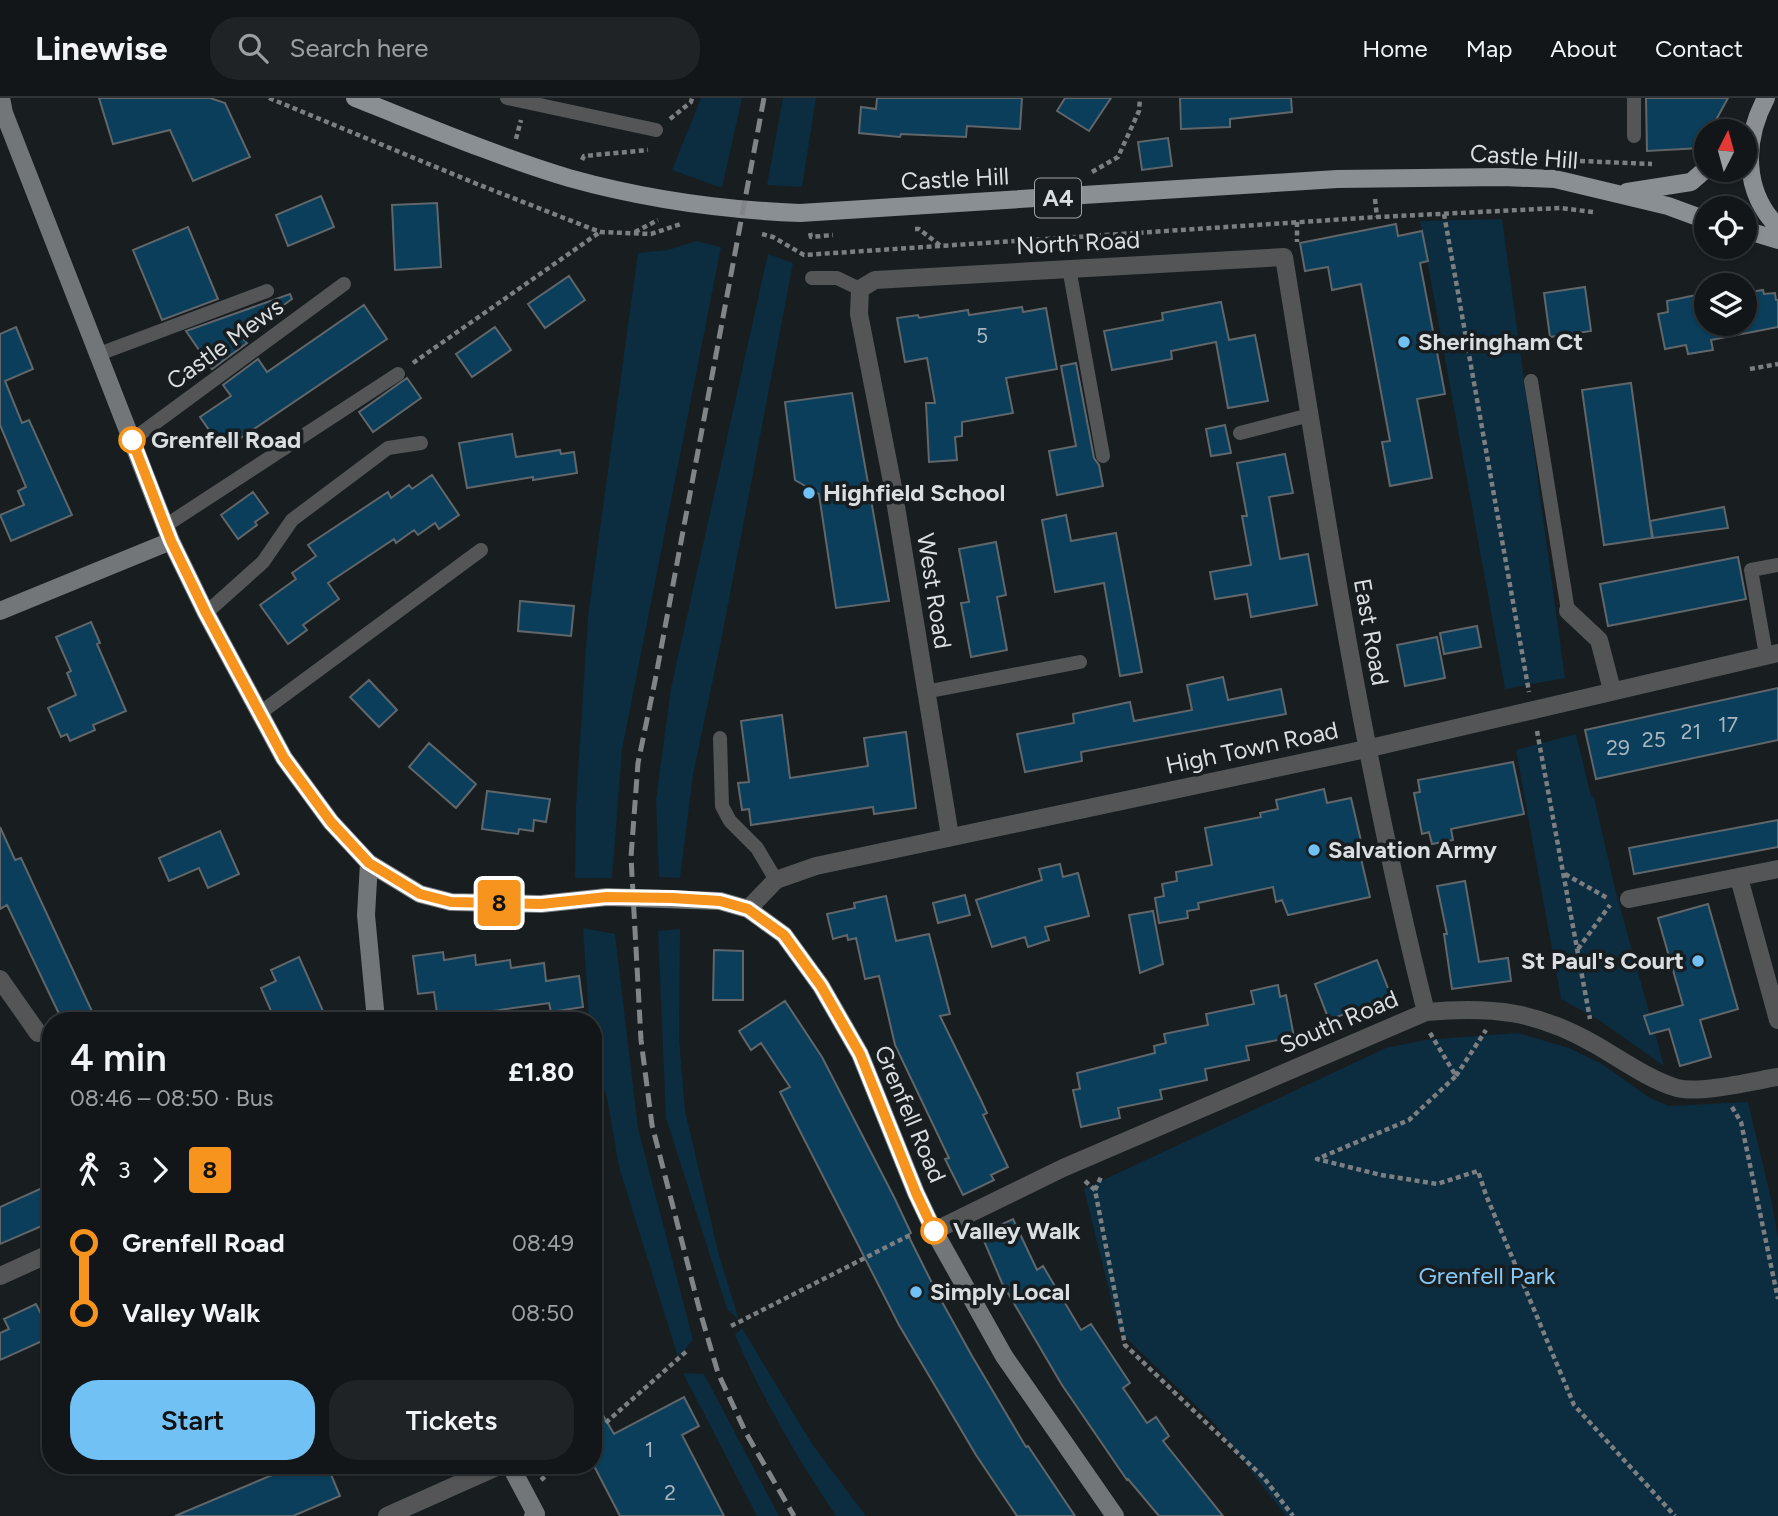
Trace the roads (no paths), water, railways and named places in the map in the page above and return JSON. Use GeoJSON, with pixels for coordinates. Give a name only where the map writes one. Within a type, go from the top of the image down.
{"type":"FeatureCollection","features":[{"type":"Feature","properties":{"kind":"main road","name":"Castle Hill"},"geometry":{"type":"LineString","coordinates":[[355,98],[509,159],[570,178],[626,192],[694,204],[780,212],[1118,195],[1373,177],[1555,179],[1617,193]]}},
{"type":"Feature","properties":{"kind":"main road"},"geometry":{"type":"LineString","coordinates":[[1751,119],[1765,101]]}},
{"type":"Feature","properties":{"kind":"main road"},"geometry":{"type":"LineString","coordinates":[[1765,101],[1753,134],[1749,156],[1752,188],[1768,217],[1778,228]]}},
{"type":"Feature","properties":{"kind":"main road","name":"A4"},"geometry":{"type":"LineString","coordinates":[[1617,193],[1694,179]]}},
{"type":"Feature","properties":{"kind":"main road","name":"A4"},"geometry":{"type":"LineString","coordinates":[[1617,193],[1694,216]]}},
{"type":"Feature","properties":{"kind":"main road"},"geometry":{"type":"LineString","coordinates":[[1757,234],[1778,240]]}},
{"type":"Feature","properties":{"kind":"street","name":"Grenfell Road"},"geometry":{"type":"LineString","coordinates":[[1,98],[4,113],[168,534],[206,613],[284,758],[331,822],[369,863],[420,894],[451,902],[541,904],[607,897],[720,901],[748,909],[784,935],[827,998],[860,1054],[934,1231],[1004,1356],[1115,1516]]}},
{"type":"Feature","properties":{"kind":"street","name":"North Road"},"geometry":{"type":"LineString","coordinates":[[867,285],[1069,268],[1284,257]]}},
{"type":"Feature","properties":{"kind":"street","name":"East Road"},"geometry":{"type":"LineString","coordinates":[[1284,257],[1366,749],[1404,926],[1426,1012]]}},
{"type":"Feature","properties":{"kind":"street","name":"West Road"},"geometry":{"type":"LineString","coordinates":[[867,285],[859,314],[892,482],[950,836]]}},
{"type":"Feature","properties":{"kind":"street"},"geometry":{"type":"LineString","coordinates":[[0,611],[168,534]]}},
{"type":"Feature","properties":{"kind":"street"},"geometry":{"type":"LineString","coordinates":[[1567,611],[1599,640],[1612,690]]}},
{"type":"Feature","properties":{"kind":"street","name":"High Town Road"},"geometry":{"type":"LineString","coordinates":[[748,909],[776,880],[816,866],[1366,749],[1772,654]]}},
{"type":"Feature","properties":{"kind":"street"},"geometry":{"type":"LineString","coordinates":[[369,863],[366,915],[375,1012]]}},
{"type":"Feature","properties":{"kind":"street"},"geometry":{"type":"LineString","coordinates":[[1629,899],[1778,869]]}},
{"type":"Feature","properties":{"kind":"street"},"geometry":{"type":"LineString","coordinates":[[1739,878],[1778,1020]]}},
{"type":"Feature","properties":{"kind":"street"},"geometry":{"type":"LineString","coordinates":[[0,979],[38,1033]]}},
{"type":"Feature","properties":{"kind":"street","name":"South Road"},"geometry":{"type":"LineString","coordinates":[[934,1231],[1063,1168],[1426,1012],[1468,1008],[1537,1017],[1594,1044],[1626,1064],[1679,1088],[1710,1088],[1778,1077]]}},
{"type":"Feature","properties":{"kind":"street"},"geometry":{"type":"LineString","coordinates":[[0,1276],[42,1257]]}},
{"type":"Feature","properties":{"kind":"street"},"geometry":{"type":"LineString","coordinates":[[387,1516],[481,1474]]}},
{"type":"Feature","properties":{"kind":"street"},"geometry":{"type":"LineString","coordinates":[[515,1474],[536,1515]]}},
{"type":"Feature","properties":{"kind":"lane"},"geometry":{"type":"LineString","coordinates":[[507,98],[656,130]]}},
{"type":"Feature","properties":{"kind":"lane"},"geometry":{"type":"LineString","coordinates":[[1634,98],[1634,136]]}},
{"type":"Feature","properties":{"kind":"lane"},"geometry":{"type":"LineString","coordinates":[[1069,268],[1103,456]]}},
{"type":"Feature","properties":{"kind":"lane"},"geometry":{"type":"LineString","coordinates":[[812,278],[837,278],[867,285]]}},
{"type":"Feature","properties":{"kind":"lane","name":"Castle Mews"},"geometry":{"type":"LineString","coordinates":[[132,440],[344,284]]}},
{"type":"Feature","properties":{"kind":"lane"},"geometry":{"type":"LineString","coordinates":[[99,354],[267,291]]}},
{"type":"Feature","properties":{"kind":"lane"},"geometry":{"type":"LineString","coordinates":[[168,534],[398,374]]}},
{"type":"Feature","properties":{"kind":"lane"},"geometry":{"type":"LineString","coordinates":[[1531,381],[1567,611]]}},
{"type":"Feature","properties":{"kind":"lane"},"geometry":{"type":"LineString","coordinates":[[1240,433],[1310,415]]}},
{"type":"Feature","properties":{"kind":"lane"},"geometry":{"type":"LineString","coordinates":[[206,613],[263,562],[292,520],[388,448],[421,443]]}},
{"type":"Feature","properties":{"kind":"lane"},"geometry":{"type":"LineString","coordinates":[[260,713],[481,550]]}},
{"type":"Feature","properties":{"kind":"lane"},"geometry":{"type":"LineString","coordinates":[[1772,654],[1751,570],[1778,565]]}},
{"type":"Feature","properties":{"kind":"lane"},"geometry":{"type":"LineString","coordinates":[[925,692],[1080,662]]}},
{"type":"Feature","properties":{"kind":"lane"},"geometry":{"type":"LineString","coordinates":[[720,738],[722,806],[730,821],[757,848],[776,880]]}},
{"type":"Feature","properties":{"kind":"railway"},"geometry":{"type":"LineString","coordinates":[[764,98],[638,763],[631,857],[641,1040],[652,1125],[718,1373],[746,1433],[794,1516]]}},
{"type":"Feature","properties":{"kind":"place","name":"Sheringham Ct"},"geometry":{"type":"Point","coordinates":[1404,342]}},
{"type":"Feature","properties":{"kind":"place","name":"Grenfell Road"},"geometry":{"type":"Point","coordinates":[132,440]}},
{"type":"Feature","properties":{"kind":"place","name":"Highfield School"},"geometry":{"type":"Point","coordinates":[809,493]}},
{"type":"Feature","properties":{"kind":"place","name":"Salvation Army"},"geometry":{"type":"Point","coordinates":[1314,850]}},
{"type":"Feature","properties":{"kind":"place","name":"St Paul's Court"},"geometry":{"type":"Point","coordinates":[1698,961]}},
{"type":"Feature","properties":{"kind":"place","name":"Valley Walk"},"geometry":{"type":"Point","coordinates":[934,1231]}},
{"type":"Feature","properties":{"kind":"place","name":"Simply Local"},"geometry":{"type":"Point","coordinates":[916,1292]}},
{"type":"Feature","properties":{"kind":"park label","name":"Grenfell Park"},"geometry":{"type":"Point","coordinates":[1487,1276]}}]}
